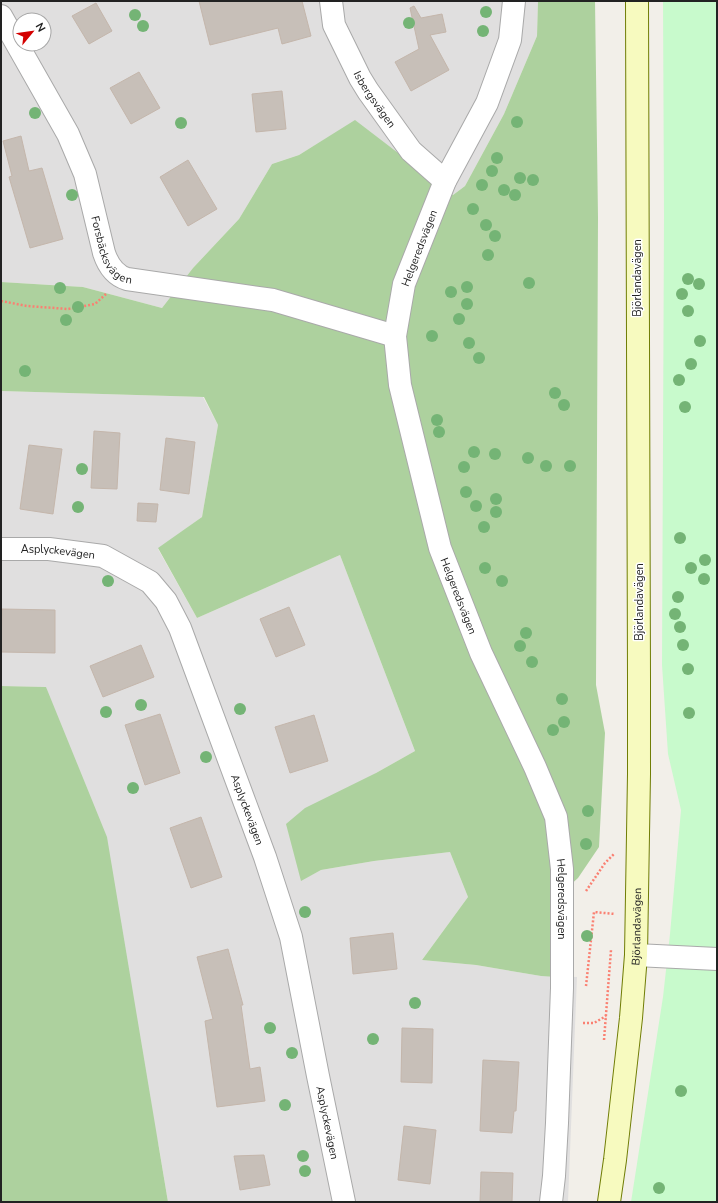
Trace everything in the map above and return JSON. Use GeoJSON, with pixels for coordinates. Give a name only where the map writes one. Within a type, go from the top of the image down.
{"type":"FeatureCollection","features":[{"type":"Feature","properties":{"kind":"street","name":"Isbergsvägen"},"geometry":{"type":"LineString","coordinates":[[331,1],[334,25],[364,84],[411,151],[444,181]]}},
{"type":"Feature","properties":{"kind":"street","name":"Helgeredsvägen"},"geometry":{"type":"LineString","coordinates":[[514,1],[510,40],[487,103],[444,181],[404,284],[395,336],[400,384],[440,548],[481,653],[535,767],[556,817],[562,869],[562,997],[554,1176],[551,1202]]}},
{"type":"Feature","properties":{"kind":"street","name":"Björlandavägen"},"geometry":{"type":"LineString","coordinates":[[609,1202],[631,1018],[636,955],[639,686],[637,1]]}},
{"type":"Feature","properties":{"kind":"street","name":"Forsbäcksvägen"},"geometry":{"type":"LineString","coordinates":[[1,16],[68,134],[85,174],[104,253],[108,264],[119,277],[273,300],[395,336]]}},
{"type":"Feature","properties":{"kind":"street","name":"Asplyckevägen"},"geometry":{"type":"LineString","coordinates":[[1,549],[49,548],[103,556],[150,582],[167,603],[180,628],[260,843],[292,938],[344,1202]]}},
{"type":"Feature","properties":{"kind":"street"},"geometry":{"type":"LineString","coordinates":[[636,955],[717,958]]}},
{"type":"Feature","properties":{"kind":"path"},"geometry":{"type":"LineString","coordinates":[[1,301],[27,306],[68,309],[95,304],[112,289],[119,277]]}},
{"type":"Feature","properties":{"kind":"path"},"geometry":{"type":"LineString","coordinates":[[584,895],[605,863],[615,853]]}},
{"type":"Feature","properties":{"kind":"path"},"geometry":{"type":"LineString","coordinates":[[562,997],[585,997],[594,912],[615,914]]}},
{"type":"Feature","properties":{"kind":"shaded area"},"geometry":{"type":"Polygon","coordinates":[[[1,1],[538,1],[537,36],[504,114],[465,186],[453,195],[355,121],[299,155],[272,164],[239,219],[193,268],[162,308],[83,287],[1,282],[1,1]]]}},
{"type":"Feature","properties":{"kind":"shaded area"},"geometry":{"type":"Polygon","coordinates":[[[1,391],[203,397],[218,425],[202,517],[158,549],[197,618],[340,555],[415,751],[376,773],[301,880],[321,870],[374,861],[450,852],[468,897],[422,960],[476,965],[541,976],[577,977],[568,1202],[168,1202],[159,1147],[46,687],[1,686],[1,391]]]}},
{"type":"Feature","properties":{"kind":"green space"},"geometry":{"type":"Polygon","coordinates":[[[538,1],[595,1],[598,218],[596,685],[605,733],[599,847],[578,878],[556,898],[557,977],[541,976],[476,965],[422,960],[468,897],[450,852],[374,861],[321,870],[301,881],[286,824],[305,808],[376,773],[415,751],[340,555],[197,618],[158,548],[202,517],[218,425],[204,397],[1,391],[1,282],[83,287],[162,308],[193,268],[239,219],[272,164],[299,155],[355,120],[453,195],[465,186],[504,114],[537,36],[538,1]]]}},
{"type":"Feature","properties":{"kind":"green space"},"geometry":{"type":"Polygon","coordinates":[[[663,1],[717,1],[717,1202],[631,1202],[663,997],[681,810],[668,754],[662,665],[664,216],[663,1]]]}},
{"type":"Feature","properties":{"kind":"green space"},"geometry":{"type":"Polygon","coordinates":[[[1,686],[46,687],[107,837],[168,1202],[1,1202],[1,686]]]}},
{"type":"Feature","properties":{"kind":"building"},"geometry":{"type":"Polygon","coordinates":[[[199,1],[302,1],[311,36],[282,44],[278,28],[210,45],[199,1]]]}},
{"type":"Feature","properties":{"kind":"building"},"geometry":{"type":"Polygon","coordinates":[[[96,3],[112,31],[89,44],[72,16],[96,3]]]}},
{"type":"Feature","properties":{"kind":"building"},"geometry":{"type":"Polygon","coordinates":[[[414,6],[421,18],[442,14],[446,32],[430,35],[449,70],[411,91],[395,62],[419,49],[410,8],[414,6]]]}},
{"type":"Feature","properties":{"kind":"building"},"geometry":{"type":"Polygon","coordinates":[[[139,72],[160,108],[131,124],[110,88],[139,72]]]}},
{"type":"Feature","properties":{"kind":"building"},"geometry":{"type":"Polygon","coordinates":[[[282,91],[286,129],[256,132],[252,94],[282,91]]]}},
{"type":"Feature","properties":{"kind":"building"},"geometry":{"type":"Polygon","coordinates":[[[21,136],[29,171],[42,168],[63,239],[30,248],[9,177],[12,176],[3,141],[21,136]]]}},
{"type":"Feature","properties":{"kind":"building"},"geometry":{"type":"Polygon","coordinates":[[[188,160],[217,209],[188,226],[160,177],[188,160]]]}},
{"type":"Feature","properties":{"kind":"building"},"geometry":{"type":"Polygon","coordinates":[[[94,431],[120,433],[117,489],[91,488],[94,431]]]}},
{"type":"Feature","properties":{"kind":"building"},"geometry":{"type":"Polygon","coordinates":[[[166,438],[195,442],[189,494],[160,490],[166,438]]]}},
{"type":"Feature","properties":{"kind":"building"},"geometry":{"type":"Polygon","coordinates":[[[29,445],[62,449],[53,514],[20,509],[29,445]]]}},
{"type":"Feature","properties":{"kind":"building"},"geometry":{"type":"Polygon","coordinates":[[[138,503],[158,504],[156,522],[137,521],[138,503]]]}},
{"type":"Feature","properties":{"kind":"building"},"geometry":{"type":"Polygon","coordinates":[[[289,607],[305,645],[276,657],[260,619],[289,607]]]}},
{"type":"Feature","properties":{"kind":"building"},"geometry":{"type":"Polygon","coordinates":[[[2,609],[55,610],[55,653],[1,652],[2,609]]]}},
{"type":"Feature","properties":{"kind":"building"},"geometry":{"type":"Polygon","coordinates":[[[141,645],[154,677],[103,697],[90,666],[141,645]]]}},
{"type":"Feature","properties":{"kind":"building"},"geometry":{"type":"Polygon","coordinates":[[[160,714],[180,773],[145,785],[125,725],[160,714]]]}},
{"type":"Feature","properties":{"kind":"building"},"geometry":{"type":"Polygon","coordinates":[[[314,715],[328,761],[290,773],[275,727],[314,715]]]}},
{"type":"Feature","properties":{"kind":"building"},"geometry":{"type":"Polygon","coordinates":[[[201,817],[222,877],[191,888],[170,828],[201,817]]]}},
{"type":"Feature","properties":{"kind":"building"},"geometry":{"type":"Polygon","coordinates":[[[393,933],[397,969],[353,974],[350,938],[393,933]]]}},
{"type":"Feature","properties":{"kind":"building"},"geometry":{"type":"Polygon","coordinates":[[[228,949],[243,1005],[241,1005],[250,1069],[260,1067],[265,1101],[217,1107],[205,1021],[213,1019],[197,957],[228,949]]]}},
{"type":"Feature","properties":{"kind":"building"},"geometry":{"type":"Polygon","coordinates":[[[402,1028],[433,1029],[432,1083],[401,1082],[402,1028]]]}},
{"type":"Feature","properties":{"kind":"building"},"geometry":{"type":"Polygon","coordinates":[[[483,1060],[519,1062],[516,1111],[514,1111],[512,1133],[480,1131],[483,1060]]]}},
{"type":"Feature","properties":{"kind":"building"},"geometry":{"type":"Polygon","coordinates":[[[404,1126],[436,1130],[430,1184],[398,1180],[404,1126]]]}},
{"type":"Feature","properties":{"kind":"building"},"geometry":{"type":"Polygon","coordinates":[[[264,1155],[270,1185],[240,1190],[234,1156],[264,1155]]]}},
{"type":"Feature","properties":{"kind":"building"},"geometry":{"type":"Polygon","coordinates":[[[481,1172],[513,1173],[512,1202],[480,1202],[481,1172]]]}}]}
